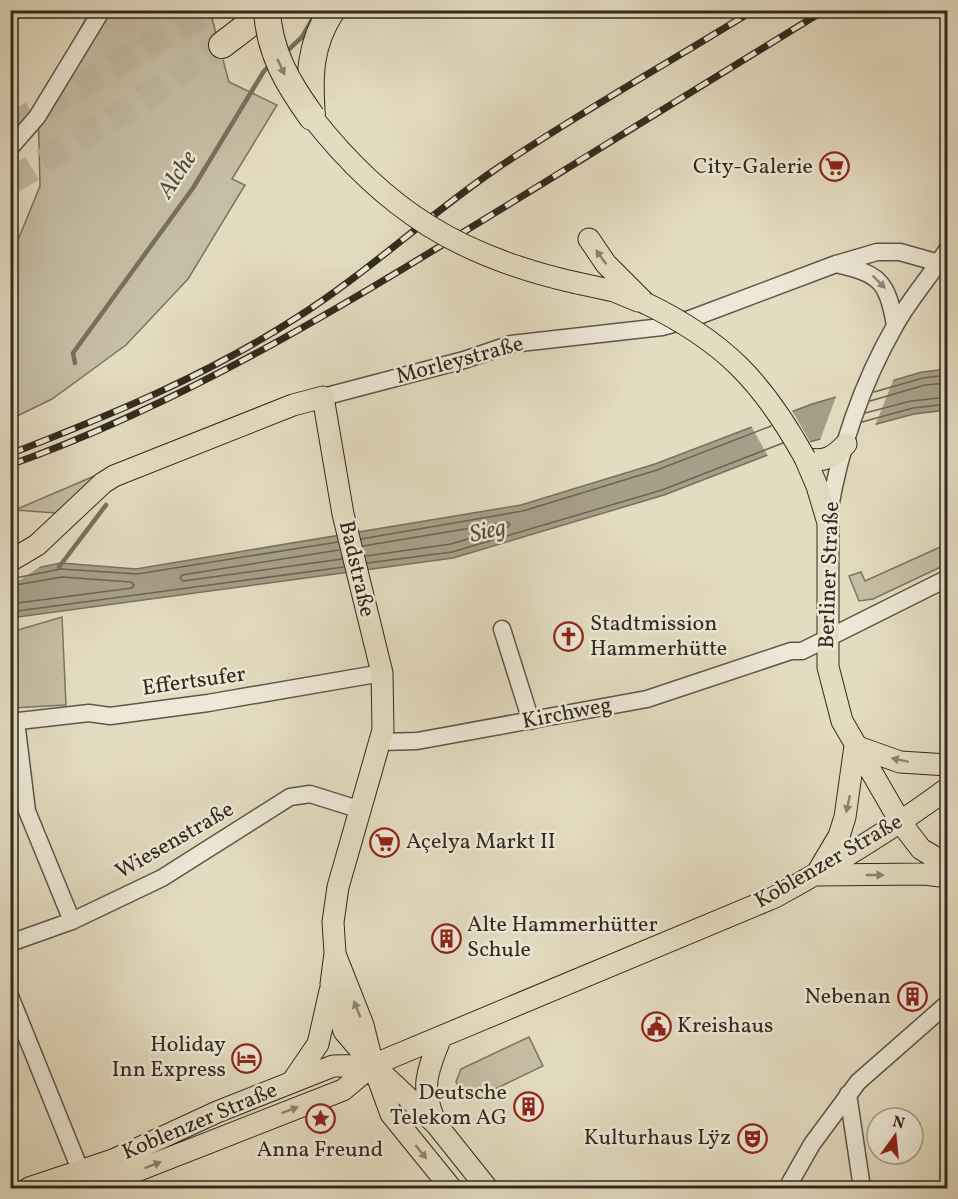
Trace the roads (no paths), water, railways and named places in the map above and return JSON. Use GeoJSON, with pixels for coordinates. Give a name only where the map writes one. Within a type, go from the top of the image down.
{"type":"FeatureCollection","features":[{"type":"Feature","properties":{"kind":"highway"},"geometry":{"type":"LineString","coordinates":[[222,45],[268,10]]}},
{"type":"Feature","properties":{"kind":"highway"},"geometry":{"type":"LineString","coordinates":[[268,10],[268,27],[280,67],[312,117]]}},
{"type":"Feature","properties":{"kind":"highway"},"geometry":{"type":"LineString","coordinates":[[312,117],[311,58],[316,39],[332,10]]}},
{"type":"Feature","properties":{"kind":"main road"},"geometry":{"type":"LineString","coordinates":[[312,117],[364,177],[395,203],[463,246],[500,262],[538,274],[614,291],[645,303],[702,334],[751,377],[790,429],[817,486],[828,524]]}},
{"type":"Feature","properties":{"kind":"main road"},"geometry":{"type":"LineString","coordinates":[[589,239],[606,264],[645,303]]}},
{"type":"Feature","properties":{"kind":"main road","name":"Badstraße"},"geometry":{"type":"LineString","coordinates":[[322,397],[343,514],[382,673],[381,742]]}},
{"type":"Feature","properties":{"kind":"main road","name":"Morleystraße"},"geometry":{"type":"LineString","coordinates":[[23,553],[114,476],[293,405],[322,397]]}},
{"type":"Feature","properties":{"kind":"main road"},"geometry":{"type":"LineString","coordinates":[[805,458],[822,461],[830,458],[846,444]]}},
{"type":"Feature","properties":{"kind":"main road","name":"Berliner Straße"},"geometry":{"type":"LineString","coordinates":[[828,524],[826,639],[833,694],[855,746],[901,823],[921,849],[948,865]]}},
{"type":"Feature","properties":{"kind":"main road"},"geometry":{"type":"LineString","coordinates":[[292,1083],[318,1044],[335,953],[333,922],[338,886],[381,742]]}},
{"type":"Feature","properties":{"kind":"main road"},"geometry":{"type":"LineString","coordinates":[[816,875],[839,836],[845,817],[855,746],[900,762],[948,765]]}},
{"type":"Feature","properties":{"kind":"main road","name":"Koblenzer Straße"},"geometry":{"type":"LineString","coordinates":[[29,1188],[88,1183],[343,1090],[373,1065],[757,905],[816,875],[901,823],[948,788]]}},
{"type":"Feature","properties":{"kind":"main road"},"geometry":{"type":"LineString","coordinates":[[816,875],[925,874],[948,877]]}},
{"type":"Feature","properties":{"kind":"main road"},"geometry":{"type":"LineString","coordinates":[[335,953],[363,1025],[373,1065],[391,1114],[451,1188]]}},
{"type":"Feature","properties":{"kind":"main road"},"geometry":{"type":"LineString","coordinates":[[331,984],[344,1032],[373,1065],[436,1124],[487,1188]]}},
{"type":"Feature","properties":{"kind":"main road"},"geometry":{"type":"LineString","coordinates":[[436,1124],[428,1106],[425,1080],[441,1037]]}},
{"type":"Feature","properties":{"kind":"main road","name":"Koblenzer Straße"},"geometry":{"type":"LineString","coordinates":[[88,1183],[292,1083],[333,1066],[373,1065]]}},
{"type":"Feature","properties":{"kind":"street"},"geometry":{"type":"LineString","coordinates":[[10,148],[42,110],[102,10]]}},
{"type":"Feature","properties":{"kind":"street","name":"Berliner Straße"},"geometry":{"type":"LineString","coordinates":[[828,524],[834,483],[872,374],[895,325],[915,292],[945,261],[948,248]]}},
{"type":"Feature","properties":{"kind":"street","name":"Morleystraße"},"geometry":{"type":"LineString","coordinates":[[322,397],[464,360],[511,344],[662,327],[690,319],[836,264],[877,252],[900,252],[945,261]]}},
{"type":"Feature","properties":{"kind":"street"},"geometry":{"type":"LineString","coordinates":[[836,264],[863,270],[877,277],[890,298],[895,325]]}},
{"type":"Feature","properties":{"kind":"street","name":"Kirchweg"},"geometry":{"type":"LineString","coordinates":[[381,742],[417,741],[647,699],[791,651],[802,651],[948,578]]}},
{"type":"Feature","properties":{"kind":"street"},"geometry":{"type":"LineString","coordinates":[[502,629],[531,721]]}},
{"type":"Feature","properties":{"kind":"street","name":"Effertsufer"},"geometry":{"type":"LineString","coordinates":[[13,721],[89,713],[110,716],[208,704],[382,673]]}},
{"type":"Feature","properties":{"kind":"street"},"geometry":{"type":"LineString","coordinates":[[13,721],[17,803],[27,811],[72,921]]}},
{"type":"Feature","properties":{"kind":"street","name":"Wiesenstraße"},"geometry":{"type":"LineString","coordinates":[[10,944],[72,921],[175,871],[290,797],[310,795],[361,810]]}},
{"type":"Feature","properties":{"kind":"street"},"geometry":{"type":"LineString","coordinates":[[10,996],[88,1183]]}},
{"type":"Feature","properties":{"kind":"street"},"geometry":{"type":"LineString","coordinates":[[787,1188],[812,1144],[848,1094],[866,1074],[948,1003]]}},
{"type":"Feature","properties":{"kind":"street"},"geometry":{"type":"LineString","coordinates":[[848,1094],[862,1188]]}},
{"type":"Feature","properties":{"kind":"water","name":"Sieg"},"geometry":{"type":"Polygon","coordinates":[[[947,369],[947,410],[914,414],[783,449],[664,495],[453,558],[11,618],[10,573],[61,563],[136,569],[521,505],[655,464],[812,404],[922,372],[947,369]]]}},
{"type":"Feature","properties":{"kind":"waterway","name":"Alche"},"geometry":{"type":"LineString","coordinates":[[285,53],[302,37],[313,18]]}},
{"type":"Feature","properties":{"kind":"waterway","name":"Alche"},"geometry":{"type":"LineString","coordinates":[[75,363],[73,353],[193,188],[264,71],[271,64]]}},
{"type":"Feature","properties":{"kind":"waterway","name":"Alche"},"geometry":{"type":"LineString","coordinates":[[59,567],[106,505]]}},
{"type":"Feature","properties":{"kind":"tunnel"},"geometry":{"type":"LineString","coordinates":[[10,127],[209,10]]}},
{"type":"Feature","properties":{"kind":"tunnel"},"geometry":{"type":"LineString","coordinates":[[10,182],[122,113],[222,45]]}},
{"type":"Feature","properties":{"kind":"railway"},"geometry":{"type":"LineString","coordinates":[[10,454],[157,393],[262,339],[347,283],[470,187],[527,148],[754,10]]}},
{"type":"Feature","properties":{"kind":"railway"},"geometry":{"type":"LineString","coordinates":[[10,465],[74,441],[136,413],[258,352],[435,250],[825,10]]}},
{"type":"Feature","properties":{"kind":"place","name":"City-Galerie"},"geometry":{"type":"Point","coordinates":[834,167]}},
{"type":"Feature","properties":{"kind":"place","name":"Stadtmission Hammerhütte"},"geometry":{"type":"Point","coordinates":[569,637]}},
{"type":"Feature","properties":{"kind":"place","name":"Açelya Markt II"},"geometry":{"type":"Point","coordinates":[385,842]}},
{"type":"Feature","properties":{"kind":"place","name":"Alte Hammerhütter Schule"},"geometry":{"type":"Point","coordinates":[446,938]}},
{"type":"Feature","properties":{"kind":"place","name":"Nebenan"},"geometry":{"type":"Point","coordinates":[912,997]}},
{"type":"Feature","properties":{"kind":"place","name":"Kreishaus"},"geometry":{"type":"Point","coordinates":[656,1026]}},
{"type":"Feature","properties":{"kind":"place","name":"Holiday Inn Express"},"geometry":{"type":"Point","coordinates":[247,1058]}},
{"type":"Feature","properties":{"kind":"place","name":"Deutsche Telekom AG"},"geometry":{"type":"Point","coordinates":[528,1106]}},
{"type":"Feature","properties":{"kind":"place","name":"Anna Freund"},"geometry":{"type":"Point","coordinates":[320,1118]}},
{"type":"Feature","properties":{"kind":"place","name":"Kulturhaus Lÿz"},"geometry":{"type":"Point","coordinates":[752,1138]}}]}
